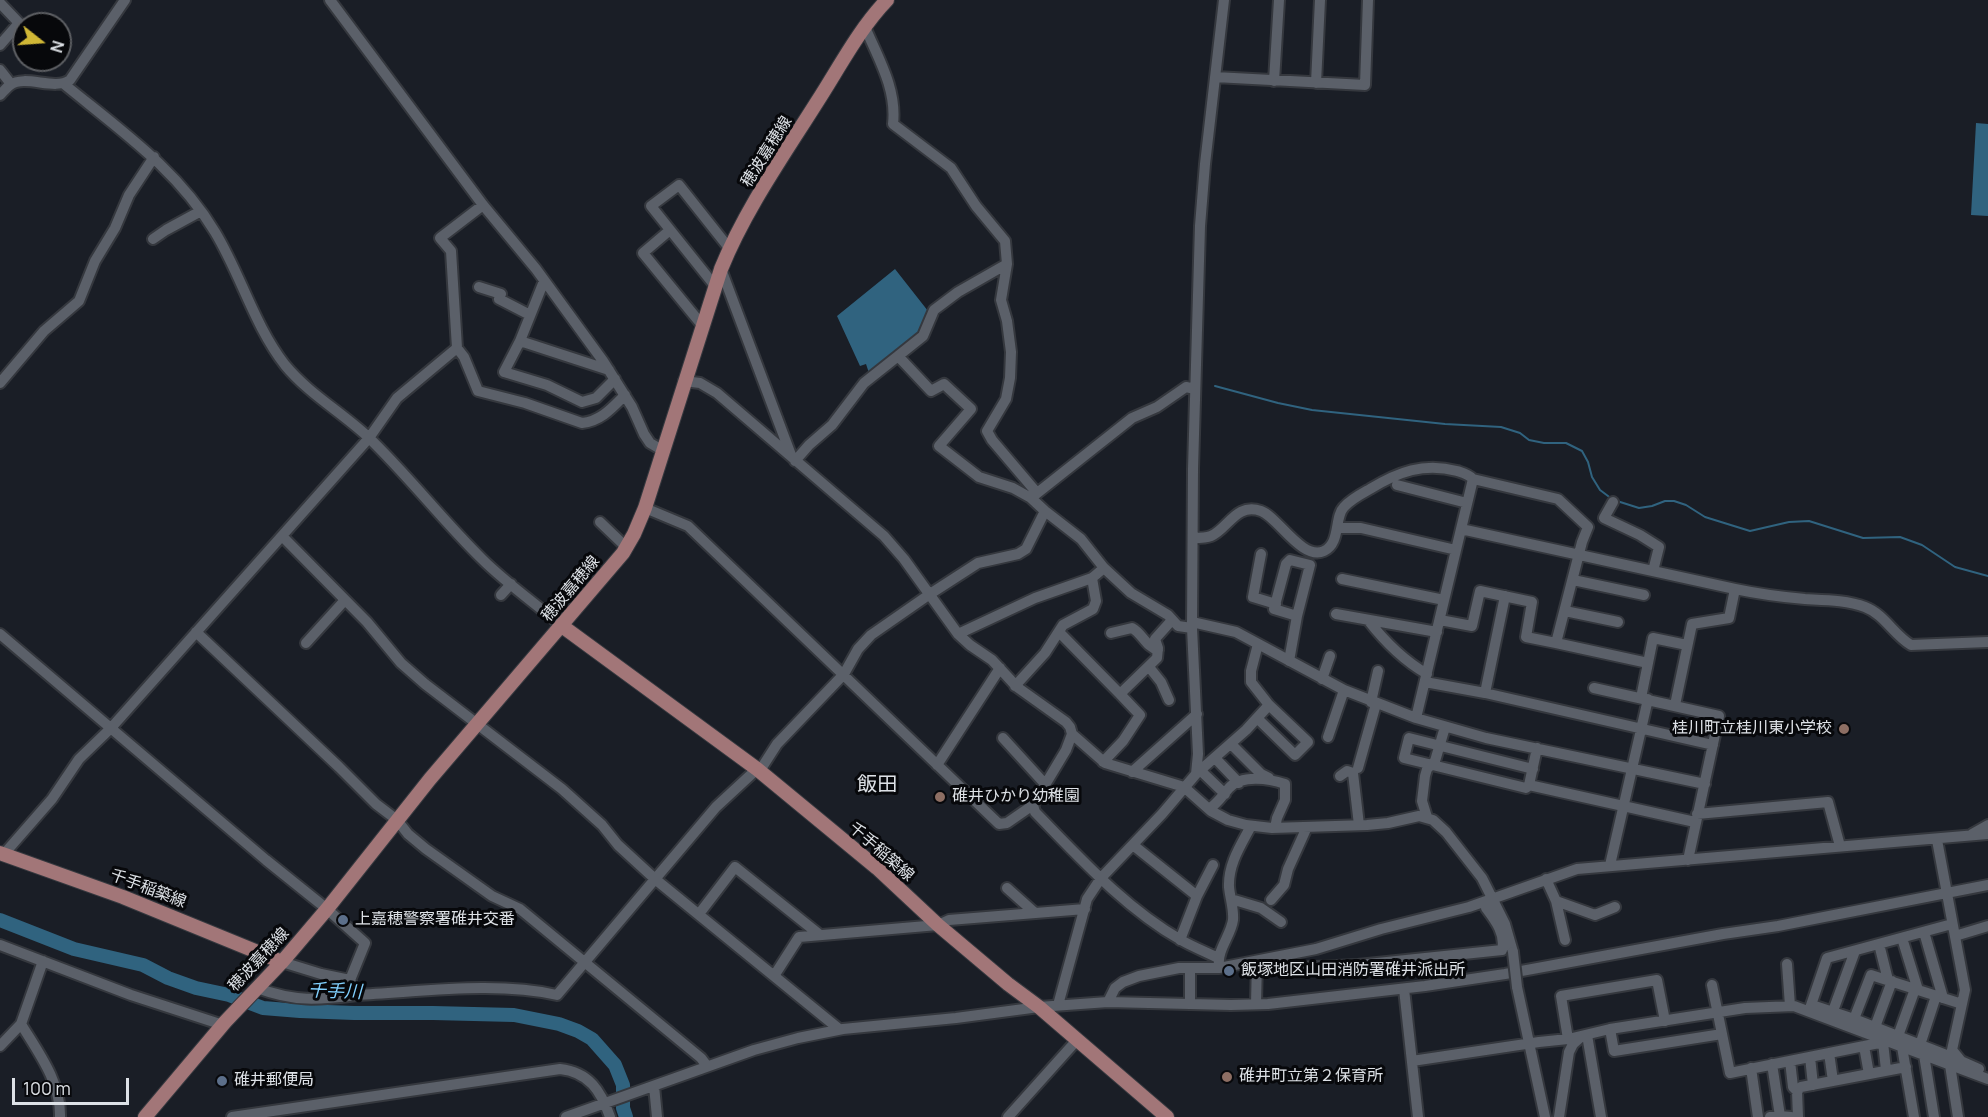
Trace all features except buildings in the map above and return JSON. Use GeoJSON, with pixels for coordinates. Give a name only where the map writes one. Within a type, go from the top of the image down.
{"type":"FeatureCollection","features":[{"type":"Feature","properties":{"kind":"main road","name":"穂波嘉穂線"},"geometry":{"type":"LineString","coordinates":[[145,1117],[224,1023],[282,962],[327,909],[477,723],[562,626],[626,547],[645,508],[702,325],[729,248],[778,164],[865,27],[887,0]]}},
{"type":"Feature","properties":{"kind":"main road","name":"千手稲築線"},"geometry":{"type":"LineString","coordinates":[[562,626],[758,770],[877,868],[938,925],[1039,1007],[1167,1117]]}},
{"type":"Feature","properties":{"kind":"main road","name":"千手稲築線"},"geometry":{"type":"LineString","coordinates":[[2,853],[123,897],[282,962]]}},
{"type":"Feature","properties":{"kind":"street"},"geometry":{"type":"LineString","coordinates":[[64,84],[76,73],[125,0]]}},
{"type":"Feature","properties":{"kind":"street"},"geometry":{"type":"LineString","coordinates":[[330,0],[612,374],[650,443],[662,450]]}},
{"type":"Feature","properties":{"kind":"street"},"geometry":{"type":"LineString","coordinates":[[1198,772],[1192,607],[1200,226],[1224,0]]}},
{"type":"Feature","properties":{"kind":"street"},"geometry":{"type":"LineString","coordinates":[[1274,81],[1279,0]]}},
{"type":"Feature","properties":{"kind":"street"},"geometry":{"type":"LineString","coordinates":[[1316,83],[1320,0]]}},
{"type":"Feature","properties":{"kind":"street"},"geometry":{"type":"LineString","coordinates":[[1215,76],[1365,85],[1368,0]]}},
{"type":"Feature","properties":{"kind":"street"},"geometry":{"type":"LineString","coordinates":[[0,3],[12,16]]}},
{"type":"Feature","properties":{"kind":"street"},"geometry":{"type":"LineString","coordinates":[[865,27],[889,83],[893,98],[893,124],[951,168],[976,206],[1005,241],[1007,264],[1001,300],[1007,321],[1011,352],[1010,378],[1006,399],[987,431],[1045,511],[1081,539],[1104,568],[1131,593],[1168,615],[1183,627],[1192,625],[1236,632],[1344,690],[1416,718],[1486,738],[1705,784]]}},
{"type":"Feature","properties":{"kind":"street"},"geometry":{"type":"LineString","coordinates":[[0,45],[12,31]]}},
{"type":"Feature","properties":{"kind":"street"},"geometry":{"type":"LineString","coordinates":[[0,70],[11,84]]}},
{"type":"Feature","properties":{"kind":"street"},"geometry":{"type":"LineString","coordinates":[[0,95],[11,84],[27,82],[64,84],[154,157],[186,190],[216,233],[268,338],[286,366],[369,438],[483,560],[562,626]]}},
{"type":"Feature","properties":{"kind":"street"},"geometry":{"type":"LineString","coordinates":[[0,383],[44,331],[80,301],[95,261],[129,195],[154,157]]}},
{"type":"Feature","properties":{"kind":"street"},"geometry":{"type":"LineString","coordinates":[[715,286],[651,206],[679,185],[729,248]]}},
{"type":"Feature","properties":{"kind":"street"},"geometry":{"type":"LineString","coordinates":[[483,205],[440,238],[451,251],[457,348],[464,357],[478,391],[525,403],[582,423],[607,413],[625,395]]}},
{"type":"Feature","properties":{"kind":"street"},"geometry":{"type":"LineString","coordinates":[[153,239],[201,211]]}},
{"type":"Feature","properties":{"kind":"street"},"geometry":{"type":"LineString","coordinates":[[670,230],[643,253],[702,325]]}},
{"type":"Feature","properties":{"kind":"street"},"geometry":{"type":"LineString","coordinates":[[794,460],[832,425],[864,383],[923,336],[934,310],[958,292],[1007,264]]}},
{"type":"Feature","properties":{"kind":"street"},"geometry":{"type":"LineString","coordinates":[[721,268],[794,460]]}},
{"type":"Feature","properties":{"kind":"street"},"geometry":{"type":"LineString","coordinates":[[544,281],[520,341],[504,372],[547,385],[582,402],[596,398],[612,374]]}},
{"type":"Feature","properties":{"kind":"street"},"geometry":{"type":"LineString","coordinates":[[479,287],[501,294],[499,299],[531,315]]}},
{"type":"Feature","properties":{"kind":"street"},"geometry":{"type":"LineString","coordinates":[[520,341],[612,374]]}},
{"type":"Feature","properties":{"kind":"street"},"geometry":{"type":"LineString","coordinates":[[2,853],[52,799],[79,759],[111,728],[369,438],[398,398],[457,348]]}},
{"type":"Feature","properties":{"kind":"street"},"geometry":{"type":"LineString","coordinates":[[898,356],[932,392],[944,384],[971,409],[939,446],[979,477],[1034,495]]}},
{"type":"Feature","properties":{"kind":"street"},"geometry":{"type":"LineString","coordinates":[[684,381],[700,382],[710,387],[884,536],[904,559],[958,634],[1000,668],[1016,686],[1066,722],[1072,734],[1102,762],[1184,787],[1209,809],[1228,820],[1251,826],[1275,828],[1359,825],[1388,823],[1419,816],[1427,817],[1446,832],[1475,868],[1503,939],[1502,950],[1358,965],[1294,968],[1257,963],[1219,963],[1157,971],[1123,982],[1115,988],[1108,1002]]}},
{"type":"Feature","properties":{"kind":"street"},"geometry":{"type":"LineString","coordinates":[[1034,495],[1132,418],[1157,406],[1186,387],[1195,389]]}},
{"type":"Feature","properties":{"kind":"street"},"geometry":{"type":"LineString","coordinates":[[1193,538],[1210,537],[1230,519],[1250,509],[1260,510],[1292,539],[1306,549],[1318,552],[1328,548],[1338,528],[1340,513],[1351,501],[1389,478],[1428,466],[1444,468],[1469,475],[1473,479],[1557,499],[1588,527],[1556,643]]}},
{"type":"Feature","properties":{"kind":"street"},"geometry":{"type":"LineString","coordinates":[[1416,718],[1473,479]]}},
{"type":"Feature","properties":{"kind":"street"},"geometry":{"type":"LineString","coordinates":[[1397,485],[1467,503]]}},
{"type":"Feature","properties":{"kind":"street"},"geometry":{"type":"LineString","coordinates":[[1613,502],[1604,518],[1659,547],[1653,571]]}},
{"type":"Feature","properties":{"kind":"street"},"geometry":{"type":"LineString","coordinates":[[645,508],[688,526],[999,824],[1007,823],[1033,805],[1066,750],[1072,734]]}},
{"type":"Feature","properties":{"kind":"street"},"geometry":{"type":"LineString","coordinates":[[256,989],[296,999],[320,1000],[357,995],[493,988],[537,990],[558,995],[716,807],[758,770],[777,744],[844,674],[858,649],[871,635],[978,563],[1018,554],[1026,549],[1045,511]]}},
{"type":"Feature","properties":{"kind":"street"},"geometry":{"type":"LineString","coordinates":[[600,522],[626,547]]}},
{"type":"Feature","properties":{"kind":"street"},"geometry":{"type":"LineString","coordinates":[[1338,528],[1361,528],[1456,550]]}},
{"type":"Feature","properties":{"kind":"street"},"geometry":{"type":"LineString","coordinates":[[1461,529],[1735,589],[1772,596],[1848,603],[1865,607],[1877,614],[1911,645],[1988,642]]}},
{"type":"Feature","properties":{"kind":"street"},"geometry":{"type":"LineString","coordinates":[[282,536],[367,622],[401,663],[562,789],[602,825],[618,845],[655,879],[839,1029]]}},
{"type":"Feature","properties":{"kind":"street"},"geometry":{"type":"LineString","coordinates":[[1261,554],[1253,597],[1275,604]]}},
{"type":"Feature","properties":{"kind":"street"},"geometry":{"type":"LineString","coordinates":[[1289,661],[1297,616],[1310,565],[1292,560],[1288,561],[1274,609],[1297,616]]}},
{"type":"Feature","properties":{"kind":"street"},"geometry":{"type":"LineString","coordinates":[[958,634],[1035,597],[1092,578],[1104,568]]}},
{"type":"Feature","properties":{"kind":"street"},"geometry":{"type":"LineString","coordinates":[[1016,686],[1045,653],[1068,621],[1093,609],[1096,601],[1092,578]]}},
{"type":"Feature","properties":{"kind":"street"},"geometry":{"type":"LineString","coordinates":[[1342,579],[1444,600]]}},
{"type":"Feature","properties":{"kind":"street"},"geometry":{"type":"LineString","coordinates":[[1574,580],[1644,595]]}},
{"type":"Feature","properties":{"kind":"street"},"geometry":{"type":"LineString","coordinates":[[501,595],[511,584]]}},
{"type":"Feature","properties":{"kind":"street"},"geometry":{"type":"LineString","coordinates":[[1675,705],[1692,624],[1729,618],[1735,589]]}},
{"type":"Feature","properties":{"kind":"street"},"geometry":{"type":"LineString","coordinates":[[1440,620],[1472,626],[1480,591],[1505,596],[1532,602],[1526,637],[1648,663]]}},
{"type":"Feature","properties":{"kind":"street"},"geometry":{"type":"LineString","coordinates":[[1485,693],[1505,596]]}},
{"type":"Feature","properties":{"kind":"street"},"geometry":{"type":"LineString","coordinates":[[306,643],[345,600]]}},
{"type":"Feature","properties":{"kind":"street"},"geometry":{"type":"LineString","coordinates":[[1565,611],[1618,622]]}},
{"type":"Feature","properties":{"kind":"street"},"geometry":{"type":"LineString","coordinates":[[1336,614],[1437,632]]}},
{"type":"Feature","properties":{"kind":"street"},"geometry":{"type":"LineString","coordinates":[[1120,694],[1157,658],[1158,650],[1155,639],[1172,620]]}},
{"type":"Feature","properties":{"kind":"street"},"geometry":{"type":"LineString","coordinates":[[1368,620],[1384,641],[1426,678],[1713,745]]}},
{"type":"Feature","properties":{"kind":"street"},"geometry":{"type":"LineString","coordinates":[[1111,633],[1132,628],[1150,646],[1158,650]]}},
{"type":"Feature","properties":{"kind":"street"},"geometry":{"type":"LineString","coordinates":[[196,632],[376,804],[397,820],[408,834],[492,896],[520,909],[701,1058],[707,1066]]}},
{"type":"Feature","properties":{"kind":"street"},"geometry":{"type":"LineString","coordinates":[[1059,632],[1140,715],[1124,741],[1102,762]]}},
{"type":"Feature","properties":{"kind":"street"},"geometry":{"type":"LineString","coordinates":[[0,634],[365,943],[350,980],[357,995]]}},
{"type":"Feature","properties":{"kind":"street"},"geometry":{"type":"LineString","coordinates":[[1610,865],[1642,729],[1648,663],[1653,638],[1687,645]]}},
{"type":"Feature","properties":{"kind":"street"},"geometry":{"type":"LineString","coordinates":[[1257,718],[1295,755],[1308,742],[1269,705],[1251,682],[1258,644]]}},
{"type":"Feature","properties":{"kind":"street"},"geometry":{"type":"LineString","coordinates":[[1323,679],[1330,656]]}},
{"type":"Feature","properties":{"kind":"street"},"geometry":{"type":"LineString","coordinates":[[1149,667],[1161,682],[1169,700]]}},
{"type":"Feature","properties":{"kind":"street"},"geometry":{"type":"LineString","coordinates":[[937,765],[1000,668]]}},
{"type":"Feature","properties":{"kind":"street"},"geometry":{"type":"LineString","coordinates":[[1358,768],[1378,671]]}},
{"type":"Feature","properties":{"kind":"street"},"geometry":{"type":"LineString","coordinates":[[1594,688],[1719,716],[1688,860]]}},
{"type":"Feature","properties":{"kind":"street"},"geometry":{"type":"LineString","coordinates":[[1328,737],[1344,690]]}},
{"type":"Feature","properties":{"kind":"street"},"geometry":{"type":"LineString","coordinates":[[1058,1005],[1085,909],[1092,891],[1101,878],[1198,772],[1231,744],[1269,705]]}},
{"type":"Feature","properties":{"kind":"street"},"geometry":{"type":"LineString","coordinates":[[1132,772],[1197,714]]}},
{"type":"Feature","properties":{"kind":"street"},"geometry":{"type":"LineString","coordinates":[[1427,817],[1422,794],[1427,769],[1435,761],[1445,727]]}},
{"type":"Feature","properties":{"kind":"street"},"geometry":{"type":"LineString","coordinates":[[1003,738],[1045,784]]}},
{"type":"Feature","properties":{"kind":"street"},"geometry":{"type":"LineString","coordinates":[[1533,769],[1409,738],[1404,758],[1526,788],[1529,785],[1624,807],[1696,818],[1828,802],[1840,846]]}},
{"type":"Feature","properties":{"kind":"street"},"geometry":{"type":"LineString","coordinates":[[1231,744],[1261,774],[1272,780]]}},
{"type":"Feature","properties":{"kind":"street"},"geometry":{"type":"LineString","coordinates":[[1529,785],[1538,748]]}},
{"type":"Feature","properties":{"kind":"street"},"geometry":{"type":"LineString","coordinates":[[1215,758],[1239,783]]}},
{"type":"Feature","properties":{"kind":"street"},"geometry":{"type":"LineString","coordinates":[[1340,776],[1347,771],[1353,772],[1359,825]]}},
{"type":"Feature","properties":{"kind":"street"},"geometry":{"type":"LineString","coordinates":[[1198,772],[1225,794]]}},
{"type":"Feature","properties":{"kind":"street"},"geometry":{"type":"LineString","coordinates":[[1209,809],[1230,788],[1239,783],[1256,779],[1286,784],[1285,800],[1275,828]]}},
{"type":"Feature","properties":{"kind":"street"},"geometry":{"type":"LineString","coordinates":[[1033,805],[1035,812],[1101,878],[1142,914],[1219,963]]}},
{"type":"Feature","properties":{"kind":"street"},"geometry":{"type":"LineString","coordinates":[[1969,836],[1988,825]]}},
{"type":"Feature","properties":{"kind":"street"},"geometry":{"type":"LineString","coordinates":[[1219,963],[1233,921],[1229,877],[1232,865],[1251,826]]}},
{"type":"Feature","properties":{"kind":"street"},"geometry":{"type":"LineString","coordinates":[[1271,900],[1284,885],[1288,869],[1307,827]]}},
{"type":"Feature","properties":{"kind":"street"},"geometry":{"type":"LineString","coordinates":[[1257,963],[1316,949],[1381,929],[1489,903],[1546,879],[1577,869],[1988,834]]}},
{"type":"Feature","properties":{"kind":"street"},"geometry":{"type":"LineString","coordinates":[[1937,840],[1964,980],[1965,990],[1952,1045],[1952,1050],[1961,1061]]}},
{"type":"Feature","properties":{"kind":"street"},"geometry":{"type":"LineString","coordinates":[[1133,845],[1197,896]]}},
{"type":"Feature","properties":{"kind":"street"},"geometry":{"type":"LineString","coordinates":[[1180,940],[1197,896],[1214,865]]}},
{"type":"Feature","properties":{"kind":"street"},"geometry":{"type":"LineString","coordinates":[[699,914],[735,867],[820,935]]}},
{"type":"Feature","properties":{"kind":"street"},"geometry":{"type":"LineString","coordinates":[[1546,879],[1556,901],[1565,939]]}},
{"type":"Feature","properties":{"kind":"street"},"geometry":{"type":"LineString","coordinates":[[566,1117],[754,1050],[839,1029],[956,1018],[1058,1005],[1108,1002],[1256,1004],[1404,989],[1505,974],[1790,924],[1988,885]]}},
{"type":"Feature","properties":{"kind":"street"},"geometry":{"type":"LineString","coordinates":[[1007,888],[1035,913]]}},
{"type":"Feature","properties":{"kind":"street"},"geometry":{"type":"LineString","coordinates":[[1231,899],[1261,908],[1281,922]]}},
{"type":"Feature","properties":{"kind":"street"},"geometry":{"type":"LineString","coordinates":[[1556,901],[1595,915],[1615,907]]}},
{"type":"Feature","properties":{"kind":"street"},"geometry":{"type":"LineString","coordinates":[[1489,903],[1505,924],[1513,952],[1516,987],[1545,1117]]}},
{"type":"Feature","properties":{"kind":"street"},"geometry":{"type":"LineString","coordinates":[[774,976],[799,937],[938,925],[949,920],[1085,909]]}},
{"type":"Feature","properties":{"kind":"street"},"geometry":{"type":"LineString","coordinates":[[1810,1008],[1827,958],[1953,924]]}},
{"type":"Feature","properties":{"kind":"street"},"geometry":{"type":"LineString","coordinates":[[1955,936],[1988,926]]}},
{"type":"Feature","properties":{"kind":"street"},"geometry":{"type":"LineString","coordinates":[[1924,932],[1940,997],[1922,1050],[1934,1117]]}},
{"type":"Feature","properties":{"kind":"street"},"geometry":{"type":"LineString","coordinates":[[1886,1070],[1890,1040],[1916,989],[1902,938]]}},
{"type":"Feature","properties":{"kind":"street"},"geometry":{"type":"LineString","coordinates":[[1875,1027],[1890,981],[1879,944]]}},
{"type":"Feature","properties":{"kind":"street"},"geometry":{"type":"LineString","coordinates":[[0,945],[131,995],[224,1023]]}},
{"type":"Feature","properties":{"kind":"street"},"geometry":{"type":"LineString","coordinates":[[1833,1011],[1855,951]]}},
{"type":"Feature","properties":{"kind":"street"},"geometry":{"type":"LineString","coordinates":[[0,1046],[21,1024],[43,961]]}},
{"type":"Feature","properties":{"kind":"street"},"geometry":{"type":"LineString","coordinates":[[282,962],[350,980]]}},
{"type":"Feature","properties":{"kind":"street"},"geometry":{"type":"LineString","coordinates":[[1256,1004],[1257,963]]}},
{"type":"Feature","properties":{"kind":"street"},"geometry":{"type":"LineString","coordinates":[[1787,964],[1790,1006]]}},
{"type":"Feature","properties":{"kind":"street"},"geometry":{"type":"LineString","coordinates":[[1190,968],[1190,1004]]}},
{"type":"Feature","properties":{"kind":"street"},"geometry":{"type":"LineString","coordinates":[[1854,1019],[1871,975],[1962,1004]]}},
{"type":"Feature","properties":{"kind":"street"},"geometry":{"type":"LineString","coordinates":[[1568,1039],[1561,996],[1657,980],[1665,1021]]}},
{"type":"Feature","properties":{"kind":"street"},"geometry":{"type":"LineString","coordinates":[[1712,985],[1730,1072],[1890,1040]]}},
{"type":"Feature","properties":{"kind":"street"},"geometry":{"type":"LineString","coordinates":[[1404,989],[1418,1117]]}},
{"type":"Feature","properties":{"kind":"street"},"geometry":{"type":"LineString","coordinates":[[1412,1061],[1568,1039],[1610,1029],[1745,1008],[1790,1006],[1833,1011],[1875,1027],[1902,1047],[1922,1050]]}},
{"type":"Feature","properties":{"kind":"street"},"geometry":{"type":"LineString","coordinates":[[1810,1008],[1890,1040],[1922,1050],[1988,1079]]}},
{"type":"Feature","properties":{"kind":"street"},"geometry":{"type":"LineString","coordinates":[[21,1024],[50,1074],[57,1093],[60,1117]]}},
{"type":"Feature","properties":{"kind":"street"},"geometry":{"type":"LineString","coordinates":[[1610,1029],[1614,1051],[1722,1034]]}},
{"type":"Feature","properties":{"kind":"street"},"geometry":{"type":"LineString","coordinates":[[1559,1117],[1569,1052],[1573,1044],[1584,1035]]}},
{"type":"Feature","properties":{"kind":"street"},"geometry":{"type":"LineString","coordinates":[[1584,1035],[1601,1117]]}},
{"type":"Feature","properties":{"kind":"street"},"geometry":{"type":"LineString","coordinates":[[1008,1117],[1077,1040]]}},
{"type":"Feature","properties":{"kind":"street"},"geometry":{"type":"LineString","coordinates":[[1864,1046],[1869,1074]]}},
{"type":"Feature","properties":{"kind":"street"},"geometry":{"type":"LineString","coordinates":[[1902,1047],[1914,1117]]}},
{"type":"Feature","properties":{"kind":"street"},"geometry":{"type":"LineString","coordinates":[[1829,1053],[1833,1081]]}},
{"type":"Feature","properties":{"kind":"street"},"geometry":{"type":"LineString","coordinates":[[1810,1057],[1813,1085]]}},
{"type":"Feature","properties":{"kind":"street"},"geometry":{"type":"LineString","coordinates":[[1790,1061],[1793,1087],[1797,1091],[1798,1117]]}},
{"type":"Feature","properties":{"kind":"street"},"geometry":{"type":"LineString","coordinates":[[1947,1061],[1961,1061],[1988,1073]]}},
{"type":"Feature","properties":{"kind":"street"},"geometry":{"type":"LineString","coordinates":[[1947,1061],[1958,1117]]}},
{"type":"Feature","properties":{"kind":"street"},"geometry":{"type":"LineString","coordinates":[[1772,1064],[1780,1117]]}},
{"type":"Feature","properties":{"kind":"street"},"geometry":{"type":"LineString","coordinates":[[1797,1091],[1801,1087],[1906,1066]]}},
{"type":"Feature","properties":{"kind":"street"},"geometry":{"type":"LineString","coordinates":[[1751,1068],[1758,1117]]}},
{"type":"Feature","properties":{"kind":"street"},"geometry":{"type":"LineString","coordinates":[[231,1117],[560,1069],[580,1074],[588,1080],[605,1102],[610,1117]]}},
{"type":"Feature","properties":{"kind":"street"},"geometry":{"type":"LineString","coordinates":[[651,1086],[657,1117]]}},
{"type":"Feature","properties":{"kind":"water"},"geometry":{"type":"Polygon","coordinates":[[[1976,123],[1988,124],[1988,216],[1971,215],[1976,123]]]}},
{"type":"Feature","properties":{"kind":"water"},"geometry":{"type":"Polygon","coordinates":[[[895,269],[928,311],[919,334],[869,373],[866,364],[860,366],[837,316],[895,269]]]}},
{"type":"Feature","properties":{"kind":"waterway"},"geometry":{"type":"LineString","coordinates":[[1215,386],[1312,410],[1445,424],[1501,427],[1520,433],[1529,440],[1566,443],[1582,451],[1592,477],[1600,490],[1612,499]]}},
{"type":"Feature","properties":{"kind":"waterway"},"geometry":{"type":"LineString","coordinates":[[1617,501],[1639,508],[1674,501],[1686,505],[1705,517],[1750,531],[1789,522],[1809,521],[1863,538],[1900,537],[1922,545],[1955,567],[1988,576]]}},
{"type":"Feature","properties":{"kind":"waterway","name":"千手川"},"geometry":{"type":"LineString","coordinates":[[0,920],[74,949],[143,965],[168,978],[196,988],[229,995],[263,1008],[354,1013],[514,1015],[559,1024],[592,1039],[615,1065],[623,1085],[623,1108],[626,1117]]}},
{"type":"Feature","properties":{"kind":"place","name":"桂川町立桂川東小学校"},"geometry":{"type":"Point","coordinates":[1844,729]}},
{"type":"Feature","properties":{"kind":"place","name":"碓井ひかり幼稚園"},"geometry":{"type":"Point","coordinates":[940,797]}},
{"type":"Feature","properties":{"kind":"place","name":"上嘉穂警察署碓井交番"},"geometry":{"type":"Point","coordinates":[343,920]}},
{"type":"Feature","properties":{"kind":"place","name":"飯塚地区山田消防署碓井派出所"},"geometry":{"type":"Point","coordinates":[1229,971]}},
{"type":"Feature","properties":{"kind":"place","name":"碓井町立第２保育所"},"geometry":{"type":"Point","coordinates":[1227,1077]}},
{"type":"Feature","properties":{"kind":"place","name":"碓井郵便局"},"geometry":{"type":"Point","coordinates":[222,1081]}},
{"type":"Feature","properties":{"kind":"district","name":"飯田"},"geometry":{"type":"Point","coordinates":[877,785]}}]}
